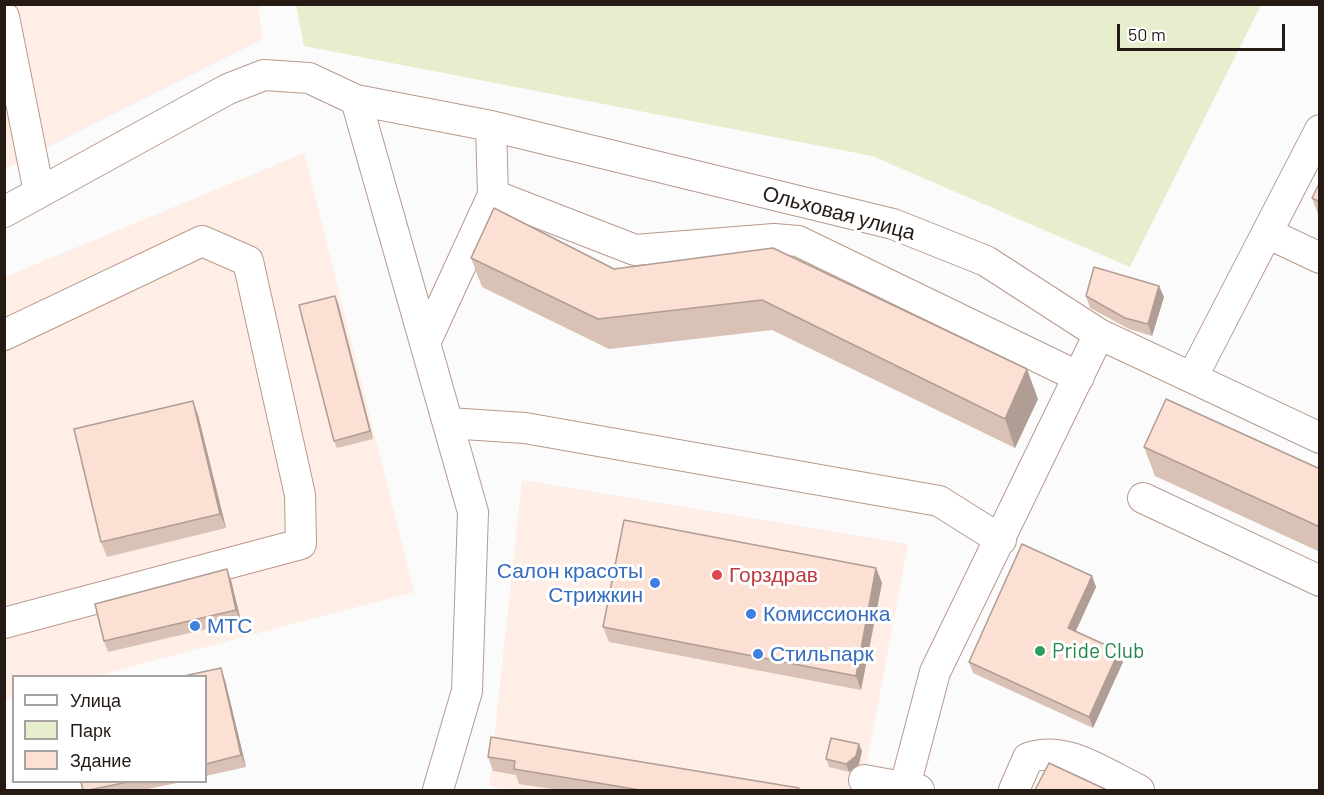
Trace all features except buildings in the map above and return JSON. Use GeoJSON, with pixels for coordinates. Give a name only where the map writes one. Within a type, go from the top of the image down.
{"type":"FeatureCollection","features":[{"type":"Feature","properties":{"kind":"street"},"geometry":{"type":"LineString","coordinates":[[4,17],[39,192]]}},
{"type":"Feature","properties":{"kind":"street","name":"Ольховая улица"},"geometry":{"type":"LineString","coordinates":[[4,212],[228,89],[264,75],[309,78],[356,100],[490,126],[893,224],[986,261],[1100,334],[1320,438]]}},
{"type":"Feature","properties":{"kind":"street"},"geometry":{"type":"LineString","coordinates":[[356,100],[473,512],[467,691],[438,790]]}},
{"type":"Feature","properties":{"kind":"street"},"geometry":{"type":"LineString","coordinates":[[425,343],[493,195],[490,126]]}},
{"type":"Feature","properties":{"kind":"street"},"geometry":{"type":"LineString","coordinates":[[1193,376],[1319,132]]}},
{"type":"Feature","properties":{"kind":"street"},"geometry":{"type":"LineString","coordinates":[[493,195],[635,250],[774,239],[798,241],[1079,377]]}},
{"type":"Feature","properties":{"kind":"street"},"geometry":{"type":"LineString","coordinates":[[1267,233],[1320,258]]}},
{"type":"Feature","properties":{"kind":"street"},"geometry":{"type":"LineString","coordinates":[[4,335],[202,241],[248,261],[300,495],[301,544],[4,624]]}},
{"type":"Feature","properties":{"kind":"street"},"geometry":{"type":"LineString","coordinates":[[864,780],[910,790],[935,672],[1100,334]]}},
{"type":"Feature","properties":{"kind":"street"},"geometry":{"type":"LineString","coordinates":[[448,423],[525,428],[939,501],[1001,540]]}},
{"type":"Feature","properties":{"kind":"street"},"geometry":{"type":"LineString","coordinates":[[1143,498],[1320,581]]}},
{"type":"Feature","properties":{"kind":"street"},"geometry":{"type":"LineString","coordinates":[[1014,790],[1028,758],[1044,752],[1063,754],[1139,790]]}},
{"type":"Feature","properties":{"kind":"shaded area"},"geometry":{"type":"Polygon","coordinates":[[[5,5],[258,5],[263,39],[5,169],[5,5]]]}},
{"type":"Feature","properties":{"kind":"shaded area"},"geometry":{"type":"Polygon","coordinates":[[[304,153],[414,592],[100,675],[12,675],[12,698],[5,701],[5,277],[304,153]]]}},
{"type":"Feature","properties":{"kind":"shaded area"},"geometry":{"type":"Polygon","coordinates":[[[522,480],[908,544],[862,790],[514,790],[489,786],[522,480]]]}},
{"type":"Feature","properties":{"kind":"green space"},"geometry":{"type":"Polygon","coordinates":[[[296,4],[1261,5],[1130,267],[872,156],[304,46],[296,4]]]}},
{"type":"Feature","properties":{"kind":"place","name":"Горздрав"},"geometry":{"type":"Point","coordinates":[717,575]}},
{"type":"Feature","properties":{"kind":"place","name":"Салон красоты Стрижкин"},"geometry":{"type":"Point","coordinates":[655,583]}},
{"type":"Feature","properties":{"kind":"place","name":"Комиссионка"},"geometry":{"type":"Point","coordinates":[751,614]}},
{"type":"Feature","properties":{"kind":"place","name":"МТС"},"geometry":{"type":"Point","coordinates":[195,626]}},
{"type":"Feature","properties":{"kind":"place","name":"Pride Club"},"geometry":{"type":"Point","coordinates":[1040,651]}},
{"type":"Feature","properties":{"kind":"place","name":"Стильпарк"},"geometry":{"type":"Point","coordinates":[758,654]}}]}
